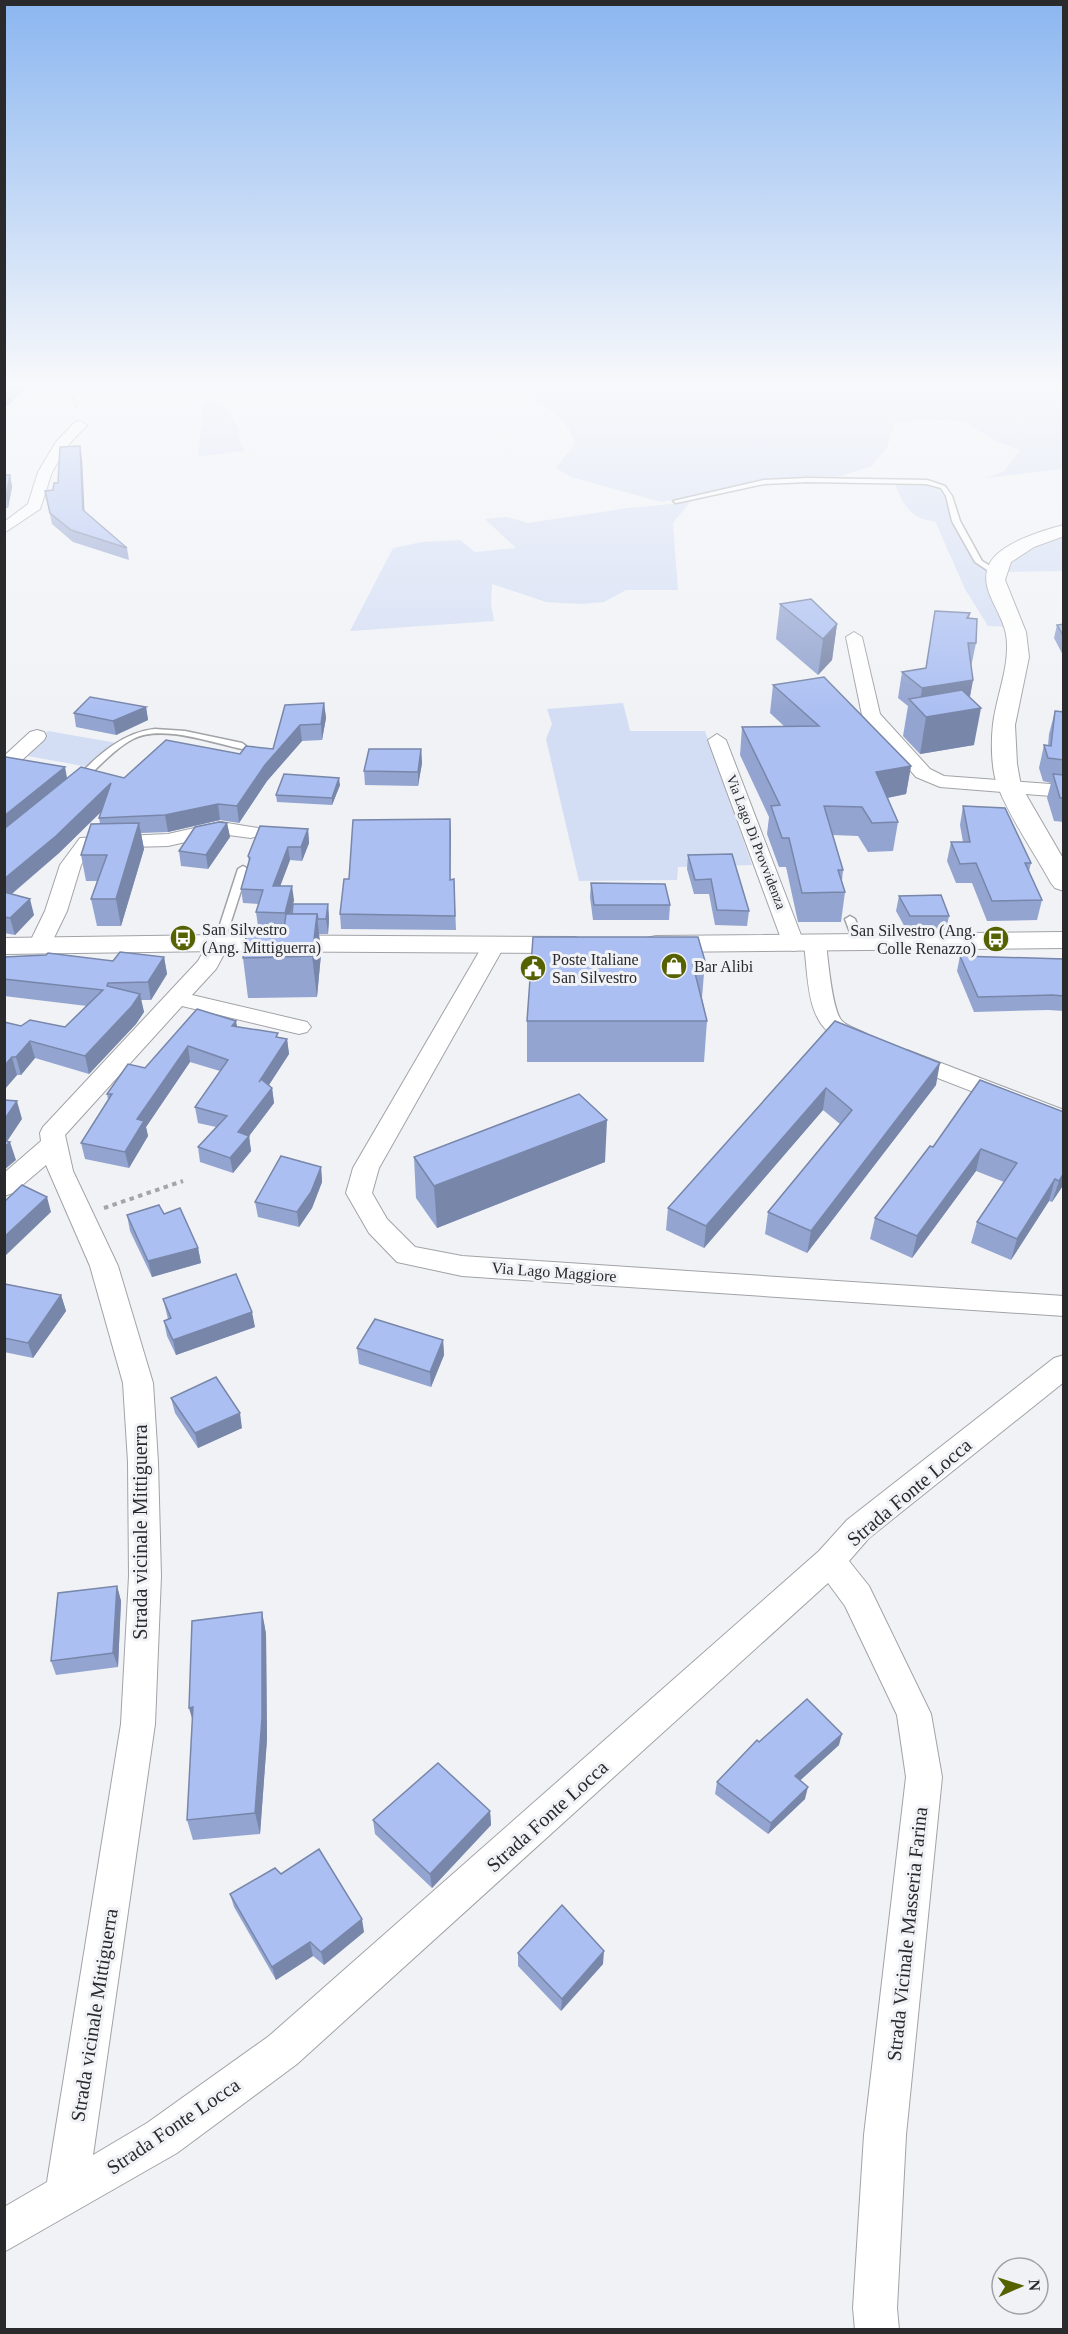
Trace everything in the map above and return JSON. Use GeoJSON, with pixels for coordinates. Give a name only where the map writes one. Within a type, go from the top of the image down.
{"type":"FeatureCollection","features":[{"type":"Feature","properties":{"kind":"street"},"geometry":{"type":"LineString","coordinates":[[4,529],[35,506],[38,496]]}},
{"type":"Feature","properties":{"kind":"street"},"geometry":{"type":"LineString","coordinates":[[1064,530],[1015,550],[1000,561],[996,572],[996,588],[1016,632],[1017,657],[1004,725],[1005,764],[1009,786],[1064,884]]}},
{"type":"Feature","properties":{"kind":"street"},"geometry":{"type":"LineString","coordinates":[[854,637],[871,715],[923,773],[940,781],[1064,791]]}},
{"type":"Feature","properties":{"kind":"street"},"geometry":{"type":"LineString","coordinates":[[4,766],[38,736]]}},
{"type":"Feature","properties":{"kind":"street","name":"Via Lago Di Provvidenza"},"geometry":{"type":"LineString","coordinates":[[717,740],[804,944],[830,1024],[839,1032],[1064,1119]]}},
{"type":"Feature","properties":{"kind":"street"},"geometry":{"type":"LineString","coordinates":[[39,946],[56,913],[75,857],[80,847],[87,842],[168,840],[189,833],[221,828],[251,832]]}},
{"type":"Feature","properties":{"kind":"street"},"geometry":{"type":"LineString","coordinates":[[633,945],[804,944],[854,931],[1064,940]]}},
{"type":"Feature","properties":{"kind":"street"},"geometry":{"type":"LineString","coordinates":[[4,1187],[54,1144],[52,1133],[208,964],[219,943]]}},
{"type":"Feature","properties":{"kind":"street"},"geometry":{"type":"LineString","coordinates":[[4,946],[219,943],[598,945]]}},
{"type":"Feature","properties":{"kind":"street","name":"Via Lago Maggiore"},"geometry":{"type":"LineString","coordinates":[[494,945],[366,1168],[359,1192],[378,1226],[407,1255],[462,1266],[1064,1306]]}},
{"type":"Feature","properties":{"kind":"street"},"geometry":{"type":"LineString","coordinates":[[177,998],[299,1027]]}},
{"type":"Feature","properties":{"kind":"street","name":"Strada vicinale Mittiguerra"},"geometry":{"type":"LineString","coordinates":[[54,1144],[60,1171],[104,1266],[138,1383],[143,1462],[145,1576],[138,1724],[66,2195]]}},
{"type":"Feature","properties":{"kind":"street","name":"Strada Fonte Locca"},"geometry":{"type":"LineString","coordinates":[[4,2231],[162,2138],[283,2050],[830,1560],[858,1529],[1064,1366]]}},
{"type":"Feature","properties":{"kind":"street","name":"Strada Vicinale Masseria Farina"},"geometry":{"type":"LineString","coordinates":[[830,1560],[858,1596],[914,1714],[924,1777],[885,2135],[875,2308],[877,2330]]}},
{"type":"Feature","properties":{"kind":"lane"},"geometry":{"type":"LineString","coordinates":[[676,501],[700,496]]}},
{"type":"Feature","properties":{"kind":"lane"},"geometry":{"type":"LineString","coordinates":[[949,496],[956,521],[979,562],[996,572]]}},
{"type":"Feature","properties":{"kind":"lane"},"geometry":{"type":"LineString","coordinates":[[74,785],[125,741],[141,733],[166,732],[242,746]]}},
{"type":"Feature","properties":{"kind":"lane"},"geometry":{"type":"LineString","coordinates":[[219,943],[243,869]]}},
{"type":"Feature","properties":{"kind":"path"},"geometry":{"type":"LineString","coordinates":[[81,1215],[183,1181]]}},
{"type":"Feature","properties":{"kind":"shaded area"},"geometry":{"type":"Polygon","coordinates":[[[639,496],[691,496],[661,502],[639,496]]]}},
{"type":"Feature","properties":{"kind":"shaded area"},"geometry":{"type":"Polygon","coordinates":[[[946,496],[975,561],[990,571],[1010,627],[988,626],[965,589],[935,521],[920,518],[914,514],[904,504],[901,497],[946,496]]]}},
{"type":"Feature","properties":{"kind":"shaded area"},"geometry":{"type":"Polygon","coordinates":[[[690,502],[673,523],[678,590],[626,590],[604,602],[580,604],[546,602],[492,584],[491,604],[494,621],[350,631],[393,548],[422,542],[460,540],[475,552],[516,548],[485,519],[507,517],[528,523],[629,508],[690,502]]]}},
{"type":"Feature","properties":{"kind":"shaded area"},"geometry":{"type":"Polygon","coordinates":[[[1063,536],[1063,571],[1002,572],[1020,551],[1063,536]]]}},
{"type":"Feature","properties":{"kind":"shaded area"},"geometry":{"type":"Polygon","coordinates":[[[623,703],[630,731],[705,731],[752,865],[678,867],[677,880],[579,881],[546,739],[552,724],[547,709],[623,703]]]}},
{"type":"Feature","properties":{"kind":"shaded area"},"geometry":{"type":"Polygon","coordinates":[[[48,731],[117,743],[89,767],[22,755],[48,731]]]}},
{"type":"Feature","properties":{"kind":"building"},"geometry":{"type":"Polygon","coordinates":[[[46,496],[82,496],[83,510],[127,548],[71,530],[50,513],[46,496]]]}},
{"type":"Feature","properties":{"kind":"building"},"geometry":{"type":"Polygon","coordinates":[[[811,599],[837,624],[823,639],[780,604],[811,599]]]}},
{"type":"Feature","properties":{"kind":"building"},"geometry":{"type":"Polygon","coordinates":[[[935,611],[970,613],[967,618],[977,619],[976,643],[968,643],[973,680],[922,688],[902,672],[926,668],[935,611]]]}},
{"type":"Feature","properties":{"kind":"building"},"geometry":{"type":"Polygon","coordinates":[[[1064,624],[1064,637],[1057,625],[1064,624]]]}},
{"type":"Feature","properties":{"kind":"building"},"geometry":{"type":"Polygon","coordinates":[[[824,677],[911,766],[876,772],[898,822],[872,823],[862,807],[824,806],[843,870],[838,870],[845,892],[802,893],[789,838],[782,838],[771,806],[780,805],[742,727],[819,726],[773,685],[824,677]]]}},
{"type":"Feature","properties":{"kind":"building"},"geometry":{"type":"Polygon","coordinates":[[[962,690],[981,708],[926,717],[909,699],[962,690]]]}},
{"type":"Feature","properties":{"kind":"building"},"geometry":{"type":"Polygon","coordinates":[[[90,697],[146,707],[113,721],[74,713],[90,697]]]}},
{"type":"Feature","properties":{"kind":"building"},"geometry":{"type":"Polygon","coordinates":[[[324,703],[321,724],[300,725],[265,765],[237,806],[218,804],[165,815],[99,818],[111,783],[56,836],[4,879],[4,829],[81,767],[124,778],[166,740],[240,754],[246,746],[273,749],[285,705],[324,703]]]}},
{"type":"Feature","properties":{"kind":"building"},"geometry":{"type":"Polygon","coordinates":[[[1055,711],[1064,712],[1064,760],[1048,758],[1044,745],[1051,746],[1055,711]]]}},
{"type":"Feature","properties":{"kind":"building"},"geometry":{"type":"Polygon","coordinates":[[[369,749],[421,749],[418,772],[364,771],[369,749]]]}},
{"type":"Feature","properties":{"kind":"building"},"geometry":{"type":"Polygon","coordinates":[[[4,757],[6,757],[65,767],[4,816],[4,757]]]}},
{"type":"Feature","properties":{"kind":"building"},"geometry":{"type":"Polygon","coordinates":[[[284,774],[339,778],[332,798],[276,795],[284,774]]]}},
{"type":"Feature","properties":{"kind":"building"},"geometry":{"type":"Polygon","coordinates":[[[1053,774],[1064,775],[1064,798],[1060,798],[1053,774]]]}},
{"type":"Feature","properties":{"kind":"building"},"geometry":{"type":"Polygon","coordinates":[[[963,806],[1005,808],[1031,863],[1025,863],[1042,900],[992,901],[976,863],[960,864],[951,842],[970,842],[963,806]]]}},
{"type":"Feature","properties":{"kind":"building"},"geometry":{"type":"Polygon","coordinates":[[[450,819],[450,880],[454,879],[455,916],[340,914],[344,879],[349,879],[353,820],[450,819]]]}},
{"type":"Feature","properties":{"kind":"building"},"geometry":{"type":"Polygon","coordinates":[[[219,822],[227,823],[206,855],[179,851],[195,827],[219,822]]]}},
{"type":"Feature","properties":{"kind":"building"},"geometry":{"type":"Polygon","coordinates":[[[139,823],[116,899],[91,899],[107,855],[81,855],[91,824],[139,823]]]}},
{"type":"Feature","properties":{"kind":"building"},"geometry":{"type":"Polygon","coordinates":[[[260,826],[308,829],[301,847],[288,847],[273,886],[292,886],[285,913],[256,912],[263,890],[241,889],[250,858],[248,856],[260,826]]]}},
{"type":"Feature","properties":{"kind":"building"},"geometry":{"type":"Polygon","coordinates":[[[732,854],[749,911],[717,910],[711,879],[695,880],[688,855],[732,854]]]}},
{"type":"Feature","properties":{"kind":"building"},"geometry":{"type":"Polygon","coordinates":[[[591,883],[665,884],[670,905],[594,905],[591,883]]]}},
{"type":"Feature","properties":{"kind":"building"},"geometry":{"type":"Polygon","coordinates":[[[4,892],[30,899],[10,918],[4,917],[4,892]]]}},
{"type":"Feature","properties":{"kind":"building"},"geometry":{"type":"Polygon","coordinates":[[[941,895],[949,916],[910,916],[899,896],[941,895]]]}},
{"type":"Feature","properties":{"kind":"building"},"geometry":{"type":"Polygon","coordinates":[[[293,904],[328,904],[326,919],[318,919],[317,914],[292,914],[293,904]]]}},
{"type":"Feature","properties":{"kind":"building"},"geometry":{"type":"Polygon","coordinates":[[[286,914],[317,914],[312,956],[243,958],[247,930],[284,929],[286,914]]]}},
{"type":"Feature","properties":{"kind":"building"},"geometry":{"type":"Polygon","coordinates":[[[533,937],[698,937],[705,961],[692,961],[707,1021],[527,1021],[533,937]]]}},
{"type":"Feature","properties":{"kind":"building"},"geometry":{"type":"Polygon","coordinates":[[[120,952],[164,957],[148,982],[108,983],[107,986],[140,994],[132,1006],[85,1056],[30,1041],[16,1057],[12,1057],[4,1066],[4,1022],[21,1026],[30,1020],[65,1027],[103,990],[4,979],[4,957],[46,955],[48,953],[113,961],[120,952]]]}},
{"type":"Feature","properties":{"kind":"building"},"geometry":{"type":"Polygon","coordinates":[[[960,956],[1064,959],[1064,996],[978,997],[960,956]]]}},
{"type":"Feature","properties":{"kind":"building"},"geometry":{"type":"Polygon","coordinates":[[[197,1009],[236,1021],[232,1026],[278,1033],[276,1037],[287,1039],[259,1082],[261,1079],[272,1088],[238,1132],[249,1136],[230,1158],[198,1147],[227,1116],[195,1107],[228,1060],[188,1046],[137,1119],[144,1121],[125,1152],[81,1143],[112,1094],[107,1094],[128,1064],[145,1068],[197,1009]]]}},
{"type":"Feature","properties":{"kind":"building"},"geometry":{"type":"Polygon","coordinates":[[[835,1021],[940,1063],[811,1231],[768,1212],[852,1110],[826,1088],[706,1226],[668,1208],[835,1021]]]}},
{"type":"Feature","properties":{"kind":"building"},"geometry":{"type":"Polygon","coordinates":[[[980,1080],[1064,1112],[1064,1173],[1059,1181],[1055,1179],[1017,1239],[977,1222],[1017,1163],[981,1149],[917,1236],[875,1218],[930,1146],[933,1147],[980,1080]]]}},
{"type":"Feature","properties":{"kind":"building"},"geometry":{"type":"Polygon","coordinates":[[[579,1094],[607,1120],[434,1186],[414,1157],[579,1094]]]}},
{"type":"Feature","properties":{"kind":"building"},"geometry":{"type":"Polygon","coordinates":[[[4,1100],[17,1101],[4,1120],[4,1100]]]}},
{"type":"Feature","properties":{"kind":"building"},"geometry":{"type":"Polygon","coordinates":[[[281,1156],[321,1167],[311,1192],[297,1212],[255,1202],[281,1156]]]}},
{"type":"Feature","properties":{"kind":"building"},"geometry":{"type":"Polygon","coordinates":[[[22,1185],[47,1197],[4,1237],[4,1202],[22,1185]]]}},
{"type":"Feature","properties":{"kind":"building"},"geometry":{"type":"Polygon","coordinates":[[[159,1205],[164,1214],[180,1208],[198,1248],[148,1261],[127,1215],[159,1205]]]}},
{"type":"Feature","properties":{"kind":"building"},"geometry":{"type":"Polygon","coordinates":[[[236,1274],[252,1312],[173,1340],[164,1321],[171,1318],[163,1299],[236,1274]]]}},
{"type":"Feature","properties":{"kind":"building"},"geometry":{"type":"Polygon","coordinates":[[[5,1284],[61,1295],[28,1343],[4,1338],[5,1284]]]}},
{"type":"Feature","properties":{"kind":"building"},"geometry":{"type":"Polygon","coordinates":[[[375,1319],[443,1340],[430,1372],[357,1348],[375,1319]]]}},
{"type":"Feature","properties":{"kind":"building"},"geometry":{"type":"Polygon","coordinates":[[[216,1377],[240,1413],[195,1433],[171,1398],[216,1377]]]}},
{"type":"Feature","properties":{"kind":"building"},"geometry":{"type":"Polygon","coordinates":[[[117,1586],[113,1653],[51,1661],[58,1593],[117,1586]]]}},
{"type":"Feature","properties":{"kind":"building"},"geometry":{"type":"Polygon","coordinates":[[[262,1612],[262,1718],[255,1813],[187,1820],[193,1707],[189,1708],[192,1621],[262,1612]]]}},
{"type":"Feature","properties":{"kind":"building"},"geometry":{"type":"Polygon","coordinates":[[[807,1699],[842,1734],[795,1776],[808,1787],[771,1823],[717,1782],[757,1740],[759,1742],[807,1699]]]}},
{"type":"Feature","properties":{"kind":"building"},"geometry":{"type":"Polygon","coordinates":[[[438,1763],[490,1811],[430,1874],[373,1820],[438,1763]]]}},
{"type":"Feature","properties":{"kind":"building"},"geometry":{"type":"Polygon","coordinates":[[[319,1849],[362,1919],[321,1952],[310,1942],[272,1967],[230,1894],[275,1868],[281,1874],[319,1849]]]}},
{"type":"Feature","properties":{"kind":"building"},"geometry":{"type":"Polygon","coordinates":[[[562,1905],[604,1951],[562,1999],[518,1953],[562,1905]]]}},
{"type":"Feature","properties":{"kind":"place","name":"San Silvestro (Ang. Mittiguerra)"},"geometry":{"type":"Point","coordinates":[183,938]}},
{"type":"Feature","properties":{"kind":"place","name":"San Silvestro (Ang. Colle Renazzo)"},"geometry":{"type":"Point","coordinates":[996,939]}},
{"type":"Feature","properties":{"kind":"place","name":"Bar Alibi"},"geometry":{"type":"Point","coordinates":[674,966]}},
{"type":"Feature","properties":{"kind":"place","name":"Poste Italiane San Silvestro"},"geometry":{"type":"Point","coordinates":[533,968]}}]}
